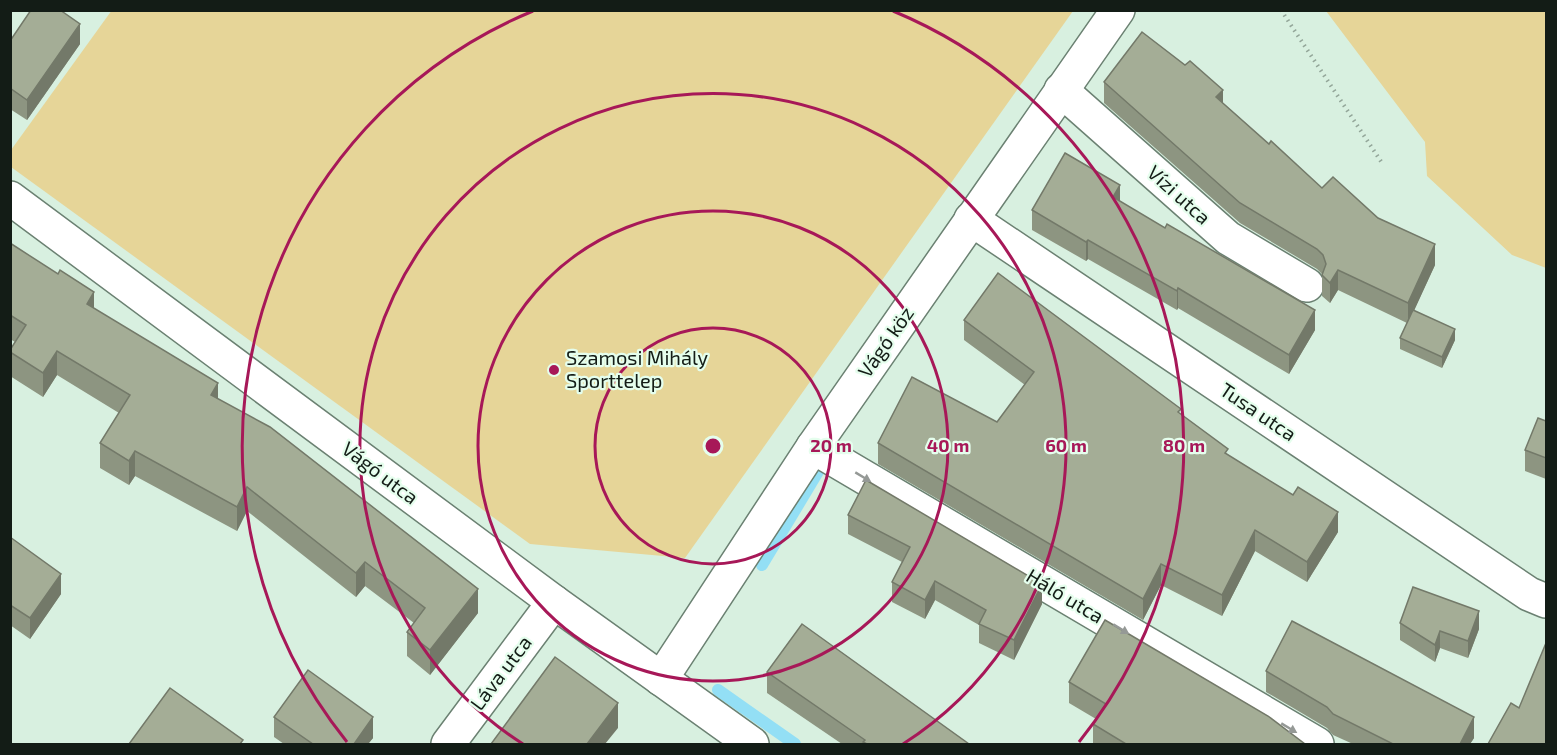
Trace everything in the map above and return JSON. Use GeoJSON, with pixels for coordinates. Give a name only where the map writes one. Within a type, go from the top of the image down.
{"type":"FeatureCollection","features":[{"type":"Feature","properties":{"kind":"street","name":"Vágó köz"},"geometry":{"type":"LineString","coordinates":[[660,679],[813,447],[1118,10]]}},
{"type":"Feature","properties":{"kind":"street","name":"Vízi utca"},"geometry":{"type":"LineString","coordinates":[[1061,90],[1228,238],[1307,285]]}},
{"type":"Feature","properties":{"kind":"street","name":"Vágó utca"},"geometry":{"type":"LineString","coordinates":[[10,198],[554,602],[752,744]]}},
{"type":"Feature","properties":{"kind":"street","name":"Tusa utca"},"geometry":{"type":"LineString","coordinates":[[971,219],[1529,594],[1546,601]]}},
{"type":"Feature","properties":{"kind":"street","name":"Háló utca"},"geometry":{"type":"LineString","coordinates":[[813,447],[1317,744]]}},
{"type":"Feature","properties":{"kind":"street","name":"Láva utca"},"geometry":{"type":"LineString","coordinates":[[448,744],[554,602]]}},
{"type":"Feature","properties":{"kind":"path"},"geometry":{"type":"LineString","coordinates":[[1281,10],[1382,163]]}},
{"type":"Feature","properties":{"kind":"shaded area","name":"Szamosi Mihály Sporttelep"},"geometry":{"type":"Polygon","coordinates":[[[112,10],[1073,11],[685,558],[530,544],[11,167],[11,150],[112,10]]]}},
{"type":"Feature","properties":{"kind":"shaded area"},"geometry":{"type":"Polygon","coordinates":[[[1326,11],[1546,11],[1546,268],[1512,255],[1427,176],[1425,142],[1326,11]]]}},
{"type":"Feature","properties":{"kind":"building"},"geometry":{"type":"Polygon","coordinates":[[[31,10],[60,10],[80,24],[27,100],[10,88],[10,41],[31,10]]]}},
{"type":"Feature","properties":{"kind":"building"},"geometry":{"type":"Polygon","coordinates":[[[1142,32],[1185,65],[1190,61],[1223,90],[1216,97],[1269,144],[1271,141],[1322,188],[1333,177],[1378,218],[1435,244],[1408,303],[1338,270],[1330,283],[1322,275],[1326,264],[1323,255],[1317,249],[1240,203],[1104,82],[1142,32]]]}},
{"type":"Feature","properties":{"kind":"building"},"geometry":{"type":"Polygon","coordinates":[[[1065,153],[1120,185],[1113,197],[1165,228],[1167,224],[1315,310],[1289,355],[1178,288],[1177,291],[1032,210],[1065,153]]]}},
{"type":"Feature","properties":{"kind":"building"},"geometry":{"type":"Polygon","coordinates":[[[10,243],[58,274],[60,270],[94,292],[87,304],[218,383],[211,395],[270,427],[478,589],[430,650],[407,632],[425,608],[365,562],[356,573],[247,487],[237,507],[135,451],[129,461],[100,443],[130,395],[57,351],[43,373],[10,352],[26,325],[10,315],[10,243]]]}},
{"type":"Feature","properties":{"kind":"building"},"geometry":{"type":"Polygon","coordinates":[[[998,273],[1181,409],[1178,412],[1228,449],[1225,453],[1293,495],[1298,487],[1338,512],[1307,562],[1255,530],[1222,595],[1161,564],[1143,599],[878,443],[912,377],[997,422],[1034,372],[964,320],[998,273]]]}},
{"type":"Feature","properties":{"kind":"building"},"geometry":{"type":"Polygon","coordinates":[[[1413,310],[1455,329],[1442,357],[1400,338],[1413,310]]]}},
{"type":"Feature","properties":{"kind":"building"},"geometry":{"type":"Polygon","coordinates":[[[1538,418],[1546,421],[1546,458],[1525,450],[1538,418]]]}},
{"type":"Feature","properties":{"kind":"building"},"geometry":{"type":"Polygon","coordinates":[[[866,480],[1042,584],[1014,640],[979,624],[986,610],[935,581],[925,600],[892,582],[910,547],[848,515],[866,480]]]}},
{"type":"Feature","properties":{"kind":"building"},"geometry":{"type":"Polygon","coordinates":[[[10,537],[61,574],[30,618],[10,605],[10,537]]]}},
{"type":"Feature","properties":{"kind":"building"},"geometry":{"type":"Polygon","coordinates":[[[1413,587],[1479,611],[1468,641],[1440,631],[1435,645],[1400,623],[1413,587]]]}},
{"type":"Feature","properties":{"kind":"building"},"geometry":{"type":"Polygon","coordinates":[[[1105,620],[1268,716],[1305,744],[1126,744],[1093,724],[1106,704],[1069,682],[1105,620]]]}},
{"type":"Feature","properties":{"kind":"building"},"geometry":{"type":"Polygon","coordinates":[[[1292,621],[1474,717],[1460,744],[1393,744],[1333,714],[1327,707],[1266,671],[1292,621]]]}},
{"type":"Feature","properties":{"kind":"building"},"geometry":{"type":"Polygon","coordinates":[[[802,624],[969,744],[867,744],[863,742],[865,740],[767,672],[802,624]]]}},
{"type":"Feature","properties":{"kind":"building"},"geometry":{"type":"Polygon","coordinates":[[[1546,643],[1546,744],[1488,744],[1511,703],[1519,708],[1546,643]]]}},
{"type":"Feature","properties":{"kind":"building"},"geometry":{"type":"Polygon","coordinates":[[[555,657],[618,703],[587,744],[491,744],[555,657]]]}},
{"type":"Feature","properties":{"kind":"building"},"geometry":{"type":"Polygon","coordinates":[[[308,670],[373,717],[354,744],[313,744],[274,717],[308,670]]]}},
{"type":"Feature","properties":{"kind":"building"},"geometry":{"type":"Polygon","coordinates":[[[170,688],[243,740],[240,744],[129,744],[170,688]]]}},
{"type":"Feature","properties":{"kind":"waterway"},"geometry":{"type":"LineString","coordinates":[[762,565],[819,470]]}},
{"type":"Feature","properties":{"kind":"waterway"},"geometry":{"type":"LineString","coordinates":[[718,690],[795,744]]}},
{"type":"Feature","properties":{"kind":"place","name":"Szamosi Mihály Sporttelep"},"geometry":{"type":"Point","coordinates":[554,370]}}]}
